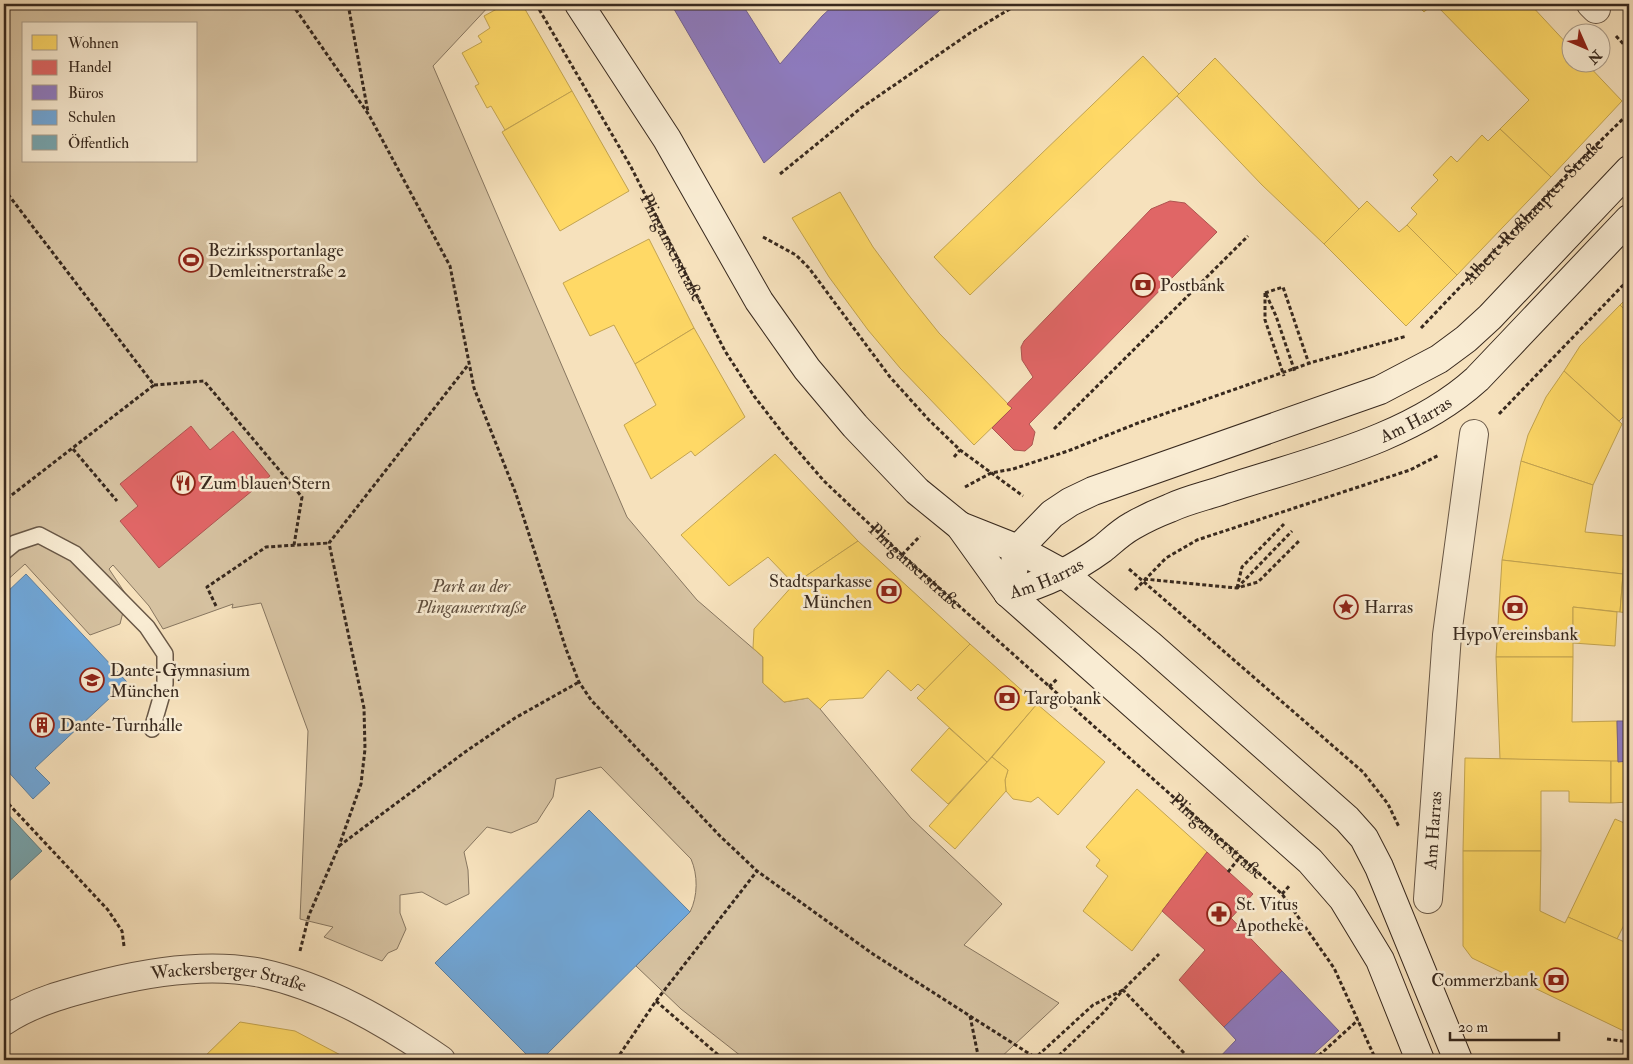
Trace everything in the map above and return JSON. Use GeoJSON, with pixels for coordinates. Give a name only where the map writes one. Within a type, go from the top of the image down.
{"type":"FeatureCollection","features":[{"type":"Feature","properties":{"kind":"main road"},"geometry":{"type":"LineString","coordinates":[[579,4],[666,139],[759,301],[806,369],[855,426],[917,491],[960,526],[1008,593],[1310,861],[1343,900],[1371,944],[1392,987],[1420,1060]]}},
{"type":"Feature","properties":{"kind":"main road","name":"Am Harras"},"geometry":{"type":"LineString","coordinates":[[1629,170],[1490,317],[1466,339],[1439,359],[1380,390],[1093,491],[1070,502],[1052,514],[1018,549],[1008,593],[1034,588],[1064,574],[1102,549],[1131,526],[1172,507],[1356,446],[1413,423],[1457,397],[1513,342],[1629,219]]}},
{"type":"Feature","properties":{"kind":"main road","name":"Am Harras"},"geometry":{"type":"LineString","coordinates":[[1428,899],[1447,635],[1474,434]]}},
{"type":"Feature","properties":{"kind":"main road"},"geometry":{"type":"LineString","coordinates":[[960,526],[1018,549],[1064,574],[1148,644],[1347,819],[1364,838],[1379,867],[1458,1060]]}},
{"type":"Feature","properties":{"kind":"main road","name":"Wackersberger Straße"},"geometry":{"type":"LineString","coordinates":[[4,1021],[21,1010],[75,990],[130,977],[185,970],[221,969],[260,973],[292,982],[335,998],[369,1015],[441,1060]]}},
{"type":"Feature","properties":{"kind":"lane"},"geometry":{"type":"LineString","coordinates":[[4,552],[15,543],[39,535],[74,554],[147,627],[165,654],[164,684],[152,728]]}},
{"type":"Feature","properties":{"kind":"path"},"geometry":{"type":"LineString","coordinates":[[292,4],[369,116],[450,266],[474,388],[516,494],[566,649],[580,682],[591,700],[720,836],[757,870],[873,954],[1035,1059],[1094,1005],[1122,990]]}},
{"type":"Feature","properties":{"kind":"path"},"geometry":{"type":"LineString","coordinates":[[348,4],[369,116]]}},
{"type":"Feature","properties":{"kind":"path","name":"Plinganserstraße"},"geometry":{"type":"LineString","coordinates":[[536,4],[631,167],[725,351],[754,396],[785,436],[824,481],[864,520],[1017,660],[1282,894],[1334,968],[1376,1060]]}},
{"type":"Feature","properties":{"kind":"path"},"geometry":{"type":"LineString","coordinates":[[780,174],[861,108],[970,33],[1018,4]]}},
{"type":"Feature","properties":{"kind":"path","name":"Albert-Roßhaupter-Straße"},"geometry":{"type":"LineString","coordinates":[[1308,364],[1412,334],[1460,288],[1533,210],[1629,113]]}},
{"type":"Feature","properties":{"kind":"path"},"geometry":{"type":"LineString","coordinates":[[4,189],[154,385]]}},
{"type":"Feature","properties":{"kind":"path"},"geometry":{"type":"LineString","coordinates":[[1054,429],[1248,236]]}},
{"type":"Feature","properties":{"kind":"path"},"geometry":{"type":"LineString","coordinates":[[764,239],[796,255],[809,268],[890,377],[960,450],[1052,514]]}},
{"type":"Feature","properties":{"kind":"path"},"geometry":{"type":"LineString","coordinates":[[1550,361],[1629,279]]}},
{"type":"Feature","properties":{"kind":"path"},"geometry":{"type":"LineString","coordinates":[[991,473],[1012,469],[1068,451],[1138,423],[1308,364],[1283,287],[1265,293]]}},
{"type":"Feature","properties":{"kind":"path"},"geometry":{"type":"LineString","coordinates":[[1265,293],[1276,316],[1295,372]]}},
{"type":"Feature","properties":{"kind":"path"},"geometry":{"type":"LineString","coordinates":[[1265,293],[1265,320],[1284,376]]}},
{"type":"Feature","properties":{"kind":"path"},"geometry":{"type":"LineString","coordinates":[[216,606],[207,587],[266,546],[329,543],[468,364]]}},
{"type":"Feature","properties":{"kind":"path"},"geometry":{"type":"LineString","coordinates":[[4,501],[154,385],[204,381],[302,497],[294,545]]}},
{"type":"Feature","properties":{"kind":"path"},"geometry":{"type":"LineString","coordinates":[[73,448],[117,501]]}},
{"type":"Feature","properties":{"kind":"path"},"geometry":{"type":"LineString","coordinates":[[954,457],[960,450]]}},
{"type":"Feature","properties":{"kind":"path"},"geometry":{"type":"LineString","coordinates":[[1406,466],[1410,470]]}},
{"type":"Feature","properties":{"kind":"path"},"geometry":{"type":"LineString","coordinates":[[1237,588],[1242,566],[1284,524]]}},
{"type":"Feature","properties":{"kind":"path"},"geometry":{"type":"LineString","coordinates":[[1237,588],[1292,531]]}},
{"type":"Feature","properties":{"kind":"path"},"geometry":{"type":"LineString","coordinates":[[1200,539],[1202,533]]}},
{"type":"Feature","properties":{"kind":"path"},"geometry":{"type":"LineString","coordinates":[[1102,549],[1144,579],[1237,588],[1258,582],[1300,540]]}},
{"type":"Feature","properties":{"kind":"path"},"geometry":{"type":"LineString","coordinates":[[292,982],[308,915],[339,846],[361,784],[365,748],[364,708],[329,543]]}},
{"type":"Feature","properties":{"kind":"path"},"geometry":{"type":"LineString","coordinates":[[339,846],[465,752],[515,718],[580,682]]}},
{"type":"Feature","properties":{"kind":"path"},"geometry":{"type":"LineString","coordinates":[[4,799],[108,910],[122,931],[130,977]]}},
{"type":"Feature","properties":{"kind":"path"},"geometry":{"type":"LineString","coordinates":[[1228,872],[1240,857]]}},
{"type":"Feature","properties":{"kind":"path"},"geometry":{"type":"LineString","coordinates":[[616,1060],[656,1001],[757,870]]}},
{"type":"Feature","properties":{"kind":"path"},"geometry":{"type":"LineString","coordinates":[[1054,1060],[1103,1013],[1122,990],[1159,954]]}},
{"type":"Feature","properties":{"kind":"path"},"geometry":{"type":"LineString","coordinates":[[1122,990],[1186,1055],[1188,1060]]}},
{"type":"Feature","properties":{"kind":"path"},"geometry":{"type":"LineString","coordinates":[[656,1001],[724,1060]]}},
{"type":"Feature","properties":{"kind":"path"},"geometry":{"type":"LineString","coordinates":[[970,1016],[979,1060]]}},
{"type":"Feature","properties":{"kind":"path"},"geometry":{"type":"LineString","coordinates":[[1314,1060],[1358,1020]]}},
{"type":"Feature","properties":{"kind":"path"},"geometry":{"type":"LineString","coordinates":[[1607,1039],[1629,1042]]}},
{"type":"Feature","properties":{"kind":"green space","name":"Park an der Plinganserstraße"},"geometry":{"type":"Polygon","coordinates":[[[4,4],[491,4],[433,66],[627,517],[697,600],[763,657],[763,683],[784,702],[808,698],[820,709],[911,818],[1002,904],[964,945],[1059,1003],[998,1060],[746,1060],[681,1009],[636,966],[690,912],[696,892],[695,872],[691,859],[601,767],[556,779],[553,797],[537,822],[511,833],[487,827],[464,852],[468,870],[469,894],[446,905],[422,892],[400,895],[400,913],[406,929],[397,949],[388,953],[382,961],[324,937],[333,927],[300,919],[308,731],[261,603],[232,608],[233,604],[163,629],[149,606],[113,565],[109,569],[127,596],[120,624],[90,635],[25,564],[4,583],[4,4]]]}},
{"type":"Feature","properties":{"kind":"building: Wohnen"},"geometry":{"type":"Polygon","coordinates":[[[506,4],[522,4],[572,91],[505,130],[491,106],[487,108],[475,86],[479,84],[462,53],[482,42],[478,36],[490,28],[484,16],[506,4]]]}},
{"type":"Feature","properties":{"kind":"building: Wohnen"},"geometry":{"type":"Polygon","coordinates":[[[1416,4],[1433,4],[1424,12],[1416,4]]]}},
{"type":"Feature","properties":{"kind":"building: Wohnen"},"geometry":{"type":"Polygon","coordinates":[[[1435,4],[1530,4],[1560,36],[1560,72],[1594,72],[1622,101],[1551,177],[1500,129],[1529,100],[1435,4]]]}},
{"type":"Feature","properties":{"kind":"building: Wohnen"},"geometry":{"type":"Polygon","coordinates":[[[1143,56],[1179,94],[970,295],[934,257],[1143,56]]]}},
{"type":"Feature","properties":{"kind":"building: Wohnen"},"geometry":{"type":"Polygon","coordinates":[[[1215,58],[1359,209],[1324,244],[1262,185],[1177,96],[1215,58]]]}},
{"type":"Feature","properties":{"kind":"building: Wohnen"},"geometry":{"type":"Polygon","coordinates":[[[572,91],[629,191],[560,231],[502,132],[572,91]]]}},
{"type":"Feature","properties":{"kind":"building: Wohnen"},"geometry":{"type":"Polygon","coordinates":[[[1500,129],[1551,177],[1457,275],[1407,225],[1417,214],[1411,208],[1438,180],[1433,175],[1451,156],[1457,162],[1482,135],[1488,141],[1500,129]]]}},
{"type":"Feature","properties":{"kind":"building: Wohnen"},"geometry":{"type":"Polygon","coordinates":[[[840,192],[873,247],[907,293],[939,333],[1012,408],[974,445],[900,368],[868,330],[829,277],[792,218],[840,192]]]}},
{"type":"Feature","properties":{"kind":"building: Wohnen"},"geometry":{"type":"Polygon","coordinates":[[[1367,201],[1399,232],[1407,225],[1457,275],[1406,326],[1324,244],[1367,201]]]}},
{"type":"Feature","properties":{"kind":"building: Wohnen"},"geometry":{"type":"Polygon","coordinates":[[[649,239],[694,328],[635,364],[614,325],[590,336],[563,283],[649,239]]]}},
{"type":"Feature","properties":{"kind":"building: Wohnen"},"geometry":{"type":"Polygon","coordinates":[[[1629,296],[1629,314],[1620,305],[1629,296]]]}},
{"type":"Feature","properties":{"kind":"building: Wohnen"},"geometry":{"type":"Polygon","coordinates":[[[1620,305],[1629,314],[1629,411],[1619,421],[1564,371],[1580,346],[1620,305]]]}},
{"type":"Feature","properties":{"kind":"building: Wohnen"},"geometry":{"type":"Polygon","coordinates":[[[694,328],[745,417],[695,456],[691,451],[651,479],[624,425],[656,405],[635,364],[694,328]]]}},
{"type":"Feature","properties":{"kind":"building: Wohnen"},"geometry":{"type":"Polygon","coordinates":[[[1564,371],[1622,424],[1593,485],[1521,461],[1528,435],[1546,397],[1564,371]]]}},
{"type":"Feature","properties":{"kind":"building: Wohnen"},"geometry":{"type":"Polygon","coordinates":[[[775,454],[858,541],[794,584],[768,557],[729,586],[681,535],[775,454]]]}},
{"type":"Feature","properties":{"kind":"building: Wohnen"},"geometry":{"type":"Polygon","coordinates":[[[1521,461],[1593,485],[1585,532],[1626,536],[1623,574],[1502,560],[1521,461]]]}},
{"type":"Feature","properties":{"kind":"building: Wohnen"},"geometry":{"type":"Polygon","coordinates":[[[1625,540],[1629,540],[1629,574],[1623,574],[1625,540]]]}},
{"type":"Feature","properties":{"kind":"building: Wohnen"},"geometry":{"type":"Polygon","coordinates":[[[858,541],[970,644],[925,690],[918,684],[911,691],[888,670],[863,698],[829,700],[820,709],[808,698],[784,702],[763,683],[763,657],[753,648],[754,629],[794,584],[858,541]]]}},
{"type":"Feature","properties":{"kind":"building: Wohnen"},"geometry":{"type":"Polygon","coordinates":[[[1502,560],[1623,574],[1620,612],[1573,607],[1573,657],[1496,657],[1502,560]]]}},
{"type":"Feature","properties":{"kind":"building: Wohnen"},"geometry":{"type":"Polygon","coordinates":[[[1623,574],[1629,574],[1629,613],[1620,612],[1623,574]]]}},
{"type":"Feature","properties":{"kind":"building: Wohnen"},"geometry":{"type":"Polygon","coordinates":[[[1573,607],[1617,612],[1615,646],[1573,643],[1573,607]]]}},
{"type":"Feature","properties":{"kind":"building: Wohnen"},"geometry":{"type":"Polygon","coordinates":[[[970,644],[1037,704],[987,762],[917,698],[970,644]]]}},
{"type":"Feature","properties":{"kind":"building: Wohnen"},"geometry":{"type":"Polygon","coordinates":[[[1496,657],[1573,657],[1572,722],[1617,721],[1618,762],[1500,759],[1496,657]]]}},
{"type":"Feature","properties":{"kind":"building: Wohnen"},"geometry":{"type":"Polygon","coordinates":[[[1037,704],[1105,762],[1058,815],[1038,797],[1031,802],[1013,799],[1006,791],[1005,780],[1008,770],[992,757],[1037,704]]]}},
{"type":"Feature","properties":{"kind":"building: Wohnen"},"geometry":{"type":"Polygon","coordinates":[[[949,728],[987,762],[948,804],[911,770],[949,728]]]}},
{"type":"Feature","properties":{"kind":"building: Wohnen"},"geometry":{"type":"Polygon","coordinates":[[[992,757],[1008,770],[1005,780],[1006,791],[955,849],[929,826],[992,757]]]}},
{"type":"Feature","properties":{"kind":"building: Wohnen"},"geometry":{"type":"Polygon","coordinates":[[[1465,758],[1611,761],[1611,803],[1569,802],[1569,791],[1541,791],[1541,851],[1463,851],[1465,758]]]}},
{"type":"Feature","properties":{"kind":"building: Wohnen"},"geometry":{"type":"Polygon","coordinates":[[[1611,761],[1629,761],[1629,802],[1611,803],[1611,761]]]}},
{"type":"Feature","properties":{"kind":"building: Wohnen"},"geometry":{"type":"Polygon","coordinates":[[[1137,789],[1207,852],[1132,951],[1083,911],[1108,876],[1096,866],[1100,860],[1086,847],[1137,789]]]}},
{"type":"Feature","properties":{"kind":"building: Wohnen"},"geometry":{"type":"Polygon","coordinates":[[[1615,819],[1629,825],[1629,915],[1617,939],[1568,917],[1615,819]]]}},
{"type":"Feature","properties":{"kind":"building: Wohnen"},"geometry":{"type":"Polygon","coordinates":[[[1463,851],[1541,851],[1540,911],[1565,923],[1568,917],[1629,944],[1628,1033],[1472,958],[1463,946],[1463,851]]]}},
{"type":"Feature","properties":{"kind":"building: Wohnen"},"geometry":{"type":"Polygon","coordinates":[[[240,1022],[295,1031],[350,1060],[201,1060],[240,1022]]]}},
{"type":"Feature","properties":{"kind":"building: Wohnen"},"geometry":{"type":"Polygon","coordinates":[[[1629,1048],[1629,1060],[1618,1060],[1629,1048]]]}},
{"type":"Feature","properties":{"kind":"building: Handel"},"geometry":{"type":"Polygon","coordinates":[[[1170,201],[1185,203],[1217,232],[1029,424],[1035,432],[1032,445],[1025,451],[1014,450],[992,428],[1012,408],[1007,404],[1033,377],[1022,360],[1021,347],[1024,341],[1151,209],[1170,201]]]}},
{"type":"Feature","properties":{"kind":"building: Handel"},"geometry":{"type":"Polygon","coordinates":[[[191,426],[210,450],[233,431],[270,476],[159,568],[120,521],[138,506],[120,484],[191,426]]]}},
{"type":"Feature","properties":{"kind":"building: Handel"},"geometry":{"type":"Polygon","coordinates":[[[1207,852],[1253,894],[1231,918],[1282,971],[1224,1027],[1179,980],[1205,950],[1162,911],[1207,852]]]}},
{"type":"Feature","properties":{"kind":"building: Büros"},"geometry":{"type":"Polygon","coordinates":[[[671,4],[742,4],[780,64],[835,4],[947,4],[764,163],[671,4]]]}},
{"type":"Feature","properties":{"kind":"building: Büros"},"geometry":{"type":"Polygon","coordinates":[[[1617,721],[1629,721],[1629,761],[1618,762],[1617,721]]]}},
{"type":"Feature","properties":{"kind":"building: Büros"},"geometry":{"type":"Polygon","coordinates":[[[1282,971],[1339,1031],[1307,1060],[1217,1060],[1236,1040],[1224,1027],[1282,971]]]}},
{"type":"Feature","properties":{"kind":"building: Schulen","name":"Dante-Turnhalle"},"geometry":{"type":"Polygon","coordinates":[[[26,574],[127,682],[35,768],[50,783],[33,799],[4,767],[4,595],[26,574]]]}},
{"type":"Feature","properties":{"kind":"building: Schulen"},"geometry":{"type":"Polygon","coordinates":[[[589,810],[690,912],[541,1060],[532,1060],[435,963],[589,810]]]}},
{"type":"Feature","properties":{"kind":"building: Öffentlich"},"geometry":{"type":"Polygon","coordinates":[[[4,810],[42,851],[4,886],[4,810]]]}},
{"type":"Feature","properties":{"kind":"place","name":"Bezirkssportanlage Demleitnerstraße 2"},"geometry":{"type":"Point","coordinates":[191,260]}},
{"type":"Feature","properties":{"kind":"place","name":"Postbank"},"geometry":{"type":"Point","coordinates":[1143,285]}},
{"type":"Feature","properties":{"kind":"place","name":"Zum blauen Stern"},"geometry":{"type":"Point","coordinates":[183,483]}},
{"type":"Feature","properties":{"kind":"place","name":"Stadtsparkasse München"},"geometry":{"type":"Point","coordinates":[889,591]}},
{"type":"Feature","properties":{"kind":"place","name":"Harras"},"geometry":{"type":"Point","coordinates":[1346,607]}},
{"type":"Feature","properties":{"kind":"place","name":"HypoVereinsbank"},"geometry":{"type":"Point","coordinates":[1515,608]}},
{"type":"Feature","properties":{"kind":"place","name":"Dante-Gymnasium München"},"geometry":{"type":"Point","coordinates":[92,680]}},
{"type":"Feature","properties":{"kind":"place","name":"Targobank"},"geometry":{"type":"Point","coordinates":[1007,698]}},
{"type":"Feature","properties":{"kind":"place","name":"Dante-Turnhalle"},"geometry":{"type":"Point","coordinates":[42,725]}},
{"type":"Feature","properties":{"kind":"place","name":"St. Vitus Apotheke"},"geometry":{"type":"Point","coordinates":[1219,914]}},
{"type":"Feature","properties":{"kind":"place","name":"Commerzbank"},"geometry":{"type":"Point","coordinates":[1556,980]}}]}
